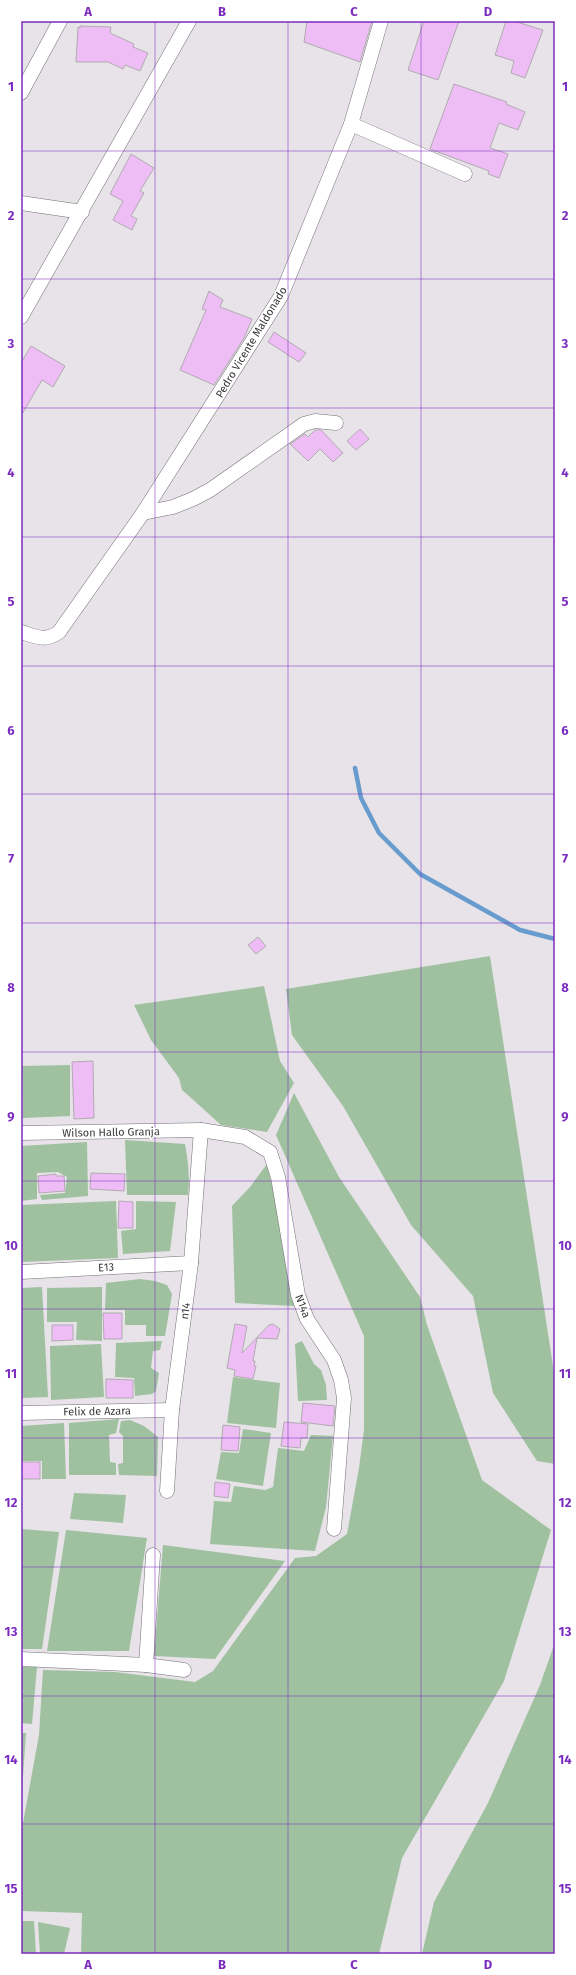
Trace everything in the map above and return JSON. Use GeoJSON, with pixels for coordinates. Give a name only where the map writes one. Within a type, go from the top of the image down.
{"type":"FeatureCollection","features":[{"type":"Feature","properties":{"kind":"street"},"geometry":{"type":"LineString","coordinates":[[21,93],[60,21]]}},
{"type":"Feature","properties":{"kind":"street"},"geometry":{"type":"LineString","coordinates":[[21,317],[190,21]]}},
{"type":"Feature","properties":{"kind":"street","name":"Pedro Vicente Maldonado"},"geometry":{"type":"LineString","coordinates":[[21,632],[40,638],[51,638],[59,632],[143,513],[281,296],[351,124],[381,21]]}},
{"type":"Feature","properties":{"kind":"street"},"geometry":{"type":"LineString","coordinates":[[351,124],[465,174]]}},
{"type":"Feature","properties":{"kind":"street"},"geometry":{"type":"LineString","coordinates":[[21,203],[82,212]]}},
{"type":"Feature","properties":{"kind":"street"},"geometry":{"type":"LineString","coordinates":[[143,513],[173,507],[204,493],[304,424],[315,421],[336,423]]}},
{"type":"Feature","properties":{"kind":"street","name":"Wilson Hallo Granja"},"geometry":{"type":"LineString","coordinates":[[21,1133],[201,1130]]}},
{"type":"Feature","properties":{"kind":"street","name":"n14"},"geometry":{"type":"LineString","coordinates":[[167,1491],[172,1410],[191,1263],[201,1130]]}},
{"type":"Feature","properties":{"kind":"street","name":"N14a"},"geometry":{"type":"LineString","coordinates":[[201,1130],[245,1137],[270,1152],[278,1177],[298,1295],[307,1319],[334,1360],[341,1380],[344,1398],[334,1529]]}},
{"type":"Feature","properties":{"kind":"street","name":"E13"},"geometry":{"type":"LineString","coordinates":[[21,1272],[191,1263]]}},
{"type":"Feature","properties":{"kind":"street","name":"Felix de Azara"},"geometry":{"type":"LineString","coordinates":[[21,1413],[172,1410]]}},
{"type":"Feature","properties":{"kind":"street"},"geometry":{"type":"LineString","coordinates":[[146,1664],[153,1555]]}},
{"type":"Feature","properties":{"kind":"street"},"geometry":{"type":"LineString","coordinates":[[21,1659],[146,1664],[184,1670]]}},
{"type":"Feature","properties":{"kind":"green space"},"geometry":{"type":"Polygon","coordinates":[[[490,956],[555,1379],[555,1464],[537,1461],[493,1393],[473,1296],[411,1225],[343,1106],[292,1035],[286,989],[490,956]]]}},
{"type":"Feature","properties":{"kind":"green space"},"geometry":{"type":"Polygon","coordinates":[[[264,986],[280,1061],[294,1083],[267,1132],[221,1125],[182,1090],[179,1078],[151,1040],[134,1005],[264,986]]]}},
{"type":"Feature","properties":{"kind":"green space"},"geometry":{"type":"Polygon","coordinates":[[[70,1065],[70,1116],[23,1118],[22,1066],[70,1065]]]}},
{"type":"Feature","properties":{"kind":"green space"},"geometry":{"type":"Polygon","coordinates":[[[294,1093],[339,1177],[420,1297],[427,1325],[482,1480],[551,1530],[504,1681],[402,1858],[379,1954],[81,1954],[82,1913],[21,1911],[21,1834],[39,1735],[43,1670],[115,1672],[195,1682],[213,1671],[295,1558],[316,1556],[347,1534],[364,1430],[364,1336],[276,1135],[294,1093]]]}},
{"type":"Feature","properties":{"kind":"green space"},"geometry":{"type":"Polygon","coordinates":[[[125,1140],[185,1144],[189,1182],[188,1195],[127,1195],[125,1140]]]}},
{"type":"Feature","properties":{"kind":"green space"},"geometry":{"type":"Polygon","coordinates":[[[87,1142],[88,1196],[42,1200],[40,1195],[65,1193],[67,1177],[58,1172],[37,1173],[37,1199],[21,1201],[21,1146],[87,1142]]]}},
{"type":"Feature","properties":{"kind":"green space"},"geometry":{"type":"Polygon","coordinates":[[[267,1164],[285,1241],[295,1306],[235,1303],[232,1206],[250,1187],[267,1164]]]}},
{"type":"Feature","properties":{"kind":"green space"},"geometry":{"type":"Polygon","coordinates":[[[116,1201],[118,1258],[21,1262],[21,1205],[116,1201]]]}},
{"type":"Feature","properties":{"kind":"green space"},"geometry":{"type":"Polygon","coordinates":[[[136,1201],[176,1202],[170,1251],[123,1254],[121,1231],[136,1229],[136,1201]]]}},
{"type":"Feature","properties":{"kind":"green space"},"geometry":{"type":"Polygon","coordinates":[[[140,1279],[155,1281],[167,1285],[172,1294],[165,1336],[146,1336],[146,1325],[125,1325],[125,1310],[105,1310],[106,1283],[140,1279]]]}},
{"type":"Feature","properties":{"kind":"green space"},"geometry":{"type":"Polygon","coordinates":[[[42,1287],[48,1397],[21,1398],[21,1288],[42,1287]]]}},
{"type":"Feature","properties":{"kind":"green space"},"geometry":{"type":"Polygon","coordinates":[[[102,1287],[102,1341],[76,1340],[77,1322],[47,1322],[47,1288],[102,1287]]]}},
{"type":"Feature","properties":{"kind":"green space"},"geometry":{"type":"Polygon","coordinates":[[[162,1341],[160,1350],[153,1351],[151,1368],[159,1373],[156,1391],[152,1394],[135,1396],[134,1378],[115,1377],[116,1343],[162,1341]]]}},
{"type":"Feature","properties":{"kind":"green space"},"geometry":{"type":"Polygon","coordinates":[[[302,1341],[314,1364],[321,1370],[326,1385],[327,1400],[298,1401],[295,1344],[302,1341]]]}},
{"type":"Feature","properties":{"kind":"green space"},"geometry":{"type":"Polygon","coordinates":[[[101,1344],[104,1397],[51,1400],[50,1346],[101,1344]]]}},
{"type":"Feature","properties":{"kind":"green space"},"geometry":{"type":"Polygon","coordinates":[[[233,1377],[280,1383],[276,1428],[227,1423],[233,1377]]]}},
{"type":"Feature","properties":{"kind":"green space"},"geometry":{"type":"Polygon","coordinates":[[[119,1419],[116,1433],[109,1435],[110,1462],[116,1463],[116,1475],[69,1475],[69,1423],[119,1419]]]}},
{"type":"Feature","properties":{"kind":"green space"},"geometry":{"type":"Polygon","coordinates":[[[130,1420],[144,1426],[158,1437],[157,1476],[119,1475],[118,1464],[123,1463],[123,1436],[119,1432],[121,1421],[130,1420]]]}},
{"type":"Feature","properties":{"kind":"green space"},"geometry":{"type":"Polygon","coordinates":[[[64,1423],[66,1479],[42,1479],[42,1461],[21,1461],[21,1426],[64,1423]]]}},
{"type":"Feature","properties":{"kind":"green space"},"geometry":{"type":"Polygon","coordinates":[[[243,1429],[271,1433],[263,1486],[216,1479],[221,1452],[239,1453],[243,1429]]]}},
{"type":"Feature","properties":{"kind":"green space"},"geometry":{"type":"Polygon","coordinates":[[[311,1435],[333,1436],[326,1507],[315,1551],[210,1544],[214,1501],[231,1502],[234,1486],[265,1490],[273,1487],[278,1448],[304,1451],[311,1435]]]}},
{"type":"Feature","properties":{"kind":"green space"},"geometry":{"type":"Polygon","coordinates":[[[74,1493],[126,1495],[123,1523],[70,1519],[74,1493]]]}},
{"type":"Feature","properties":{"kind":"green space"},"geometry":{"type":"Polygon","coordinates":[[[21,1529],[59,1532],[42,1649],[21,1649],[21,1529]]]}},
{"type":"Feature","properties":{"kind":"green space"},"geometry":{"type":"Polygon","coordinates":[[[66,1530],[147,1538],[129,1651],[47,1651],[66,1530]]]}},
{"type":"Feature","properties":{"kind":"green space"},"geometry":{"type":"Polygon","coordinates":[[[163,1545],[285,1561],[215,1659],[154,1656],[163,1545]]]}},
{"type":"Feature","properties":{"kind":"green space"},"geometry":{"type":"Polygon","coordinates":[[[555,1642],[555,1954],[422,1954],[434,1902],[488,1803],[540,1685],[555,1642]]]}},
{"type":"Feature","properties":{"kind":"green space"},"geometry":{"type":"Polygon","coordinates":[[[21,1667],[37,1667],[32,1724],[21,1723],[21,1667]]]}},
{"type":"Feature","properties":{"kind":"green space"},"geometry":{"type":"Polygon","coordinates":[[[21,1733],[26,1733],[21,1805],[21,1733]]]}},
{"type":"Feature","properties":{"kind":"green space"},"geometry":{"type":"Polygon","coordinates":[[[21,1921],[34,1921],[36,1954],[21,1954],[21,1921]]]}},
{"type":"Feature","properties":{"kind":"green space"},"geometry":{"type":"Polygon","coordinates":[[[38,1922],[70,1928],[64,1954],[40,1954],[38,1922]]]}},
{"type":"Feature","properties":{"kind":"building"},"geometry":{"type":"Polygon","coordinates":[[[307,21],[372,21],[360,62],[304,42],[307,21]]]}},
{"type":"Feature","properties":{"kind":"building"},"geometry":{"type":"Polygon","coordinates":[[[424,21],[459,21],[438,80],[408,70],[424,21]]]}},
{"type":"Feature","properties":{"kind":"building"},"geometry":{"type":"Polygon","coordinates":[[[506,21],[514,21],[543,30],[525,78],[511,73],[514,61],[495,55],[506,21]]]}},
{"type":"Feature","properties":{"kind":"building"},"geometry":{"type":"Polygon","coordinates":[[[80,26],[111,27],[110,33],[134,44],[133,47],[148,53],[140,71],[125,65],[123,69],[108,62],[76,62],[78,27],[80,28],[80,26]]]}},
{"type":"Feature","properties":{"kind":"building"},"geometry":{"type":"Polygon","coordinates":[[[454,84],[507,102],[506,104],[525,112],[518,130],[499,123],[490,148],[508,154],[499,178],[488,174],[489,171],[430,149],[454,84]]]}},
{"type":"Feature","properties":{"kind":"building"},"geometry":{"type":"Polygon","coordinates":[[[131,154],[154,168],[140,191],[144,193],[131,216],[137,219],[132,230],[113,220],[123,201],[110,194],[131,154]]]}},
{"type":"Feature","properties":{"kind":"building"},"geometry":{"type":"Polygon","coordinates":[[[209,291],[223,300],[220,307],[252,319],[244,338],[214,385],[180,370],[206,310],[202,309],[209,291]]]}},
{"type":"Feature","properties":{"kind":"building"},"geometry":{"type":"Polygon","coordinates":[[[274,332],[306,353],[299,362],[268,342],[274,332]]]}},
{"type":"Feature","properties":{"kind":"building"},"geometry":{"type":"Polygon","coordinates":[[[31,346],[65,366],[53,387],[42,380],[21,416],[21,363],[31,346]]]}},
{"type":"Feature","properties":{"kind":"building"},"geometry":{"type":"Polygon","coordinates":[[[360,429],[369,439],[356,450],[347,441],[360,429]]]}},
{"type":"Feature","properties":{"kind":"building"},"geometry":{"type":"Polygon","coordinates":[[[315,430],[321,430],[343,453],[333,462],[320,449],[308,461],[290,444],[305,434],[308,437],[315,430]]]}},
{"type":"Feature","properties":{"kind":"building"},"geometry":{"type":"Polygon","coordinates":[[[258,937],[266,946],[256,954],[248,945],[258,937]]]}},
{"type":"Feature","properties":{"kind":"building"},"geometry":{"type":"Polygon","coordinates":[[[93,1061],[94,1118],[74,1119],[72,1062],[93,1061]]]}},
{"type":"Feature","properties":{"kind":"building"},"geometry":{"type":"Polygon","coordinates":[[[91,1173],[125,1174],[124,1191],[90,1189],[91,1173]]]}},
{"type":"Feature","properties":{"kind":"building"},"geometry":{"type":"Polygon","coordinates":[[[56,1174],[56,1176],[64,1176],[65,1191],[39,1193],[38,1176],[56,1174]]]}},
{"type":"Feature","properties":{"kind":"building"},"geometry":{"type":"Polygon","coordinates":[[[119,1201],[133,1202],[133,1228],[118,1228],[119,1201]]]}},
{"type":"Feature","properties":{"kind":"building"},"geometry":{"type":"Polygon","coordinates":[[[103,1313],[122,1313],[122,1339],[104,1339],[103,1313]]]}},
{"type":"Feature","properties":{"kind":"building"},"geometry":{"type":"Polygon","coordinates":[[[235,1324],[247,1326],[242,1353],[269,1325],[273,1324],[280,1329],[277,1339],[257,1338],[253,1361],[255,1361],[254,1366],[256,1366],[253,1379],[234,1376],[235,1370],[227,1368],[235,1324]]]}},
{"type":"Feature","properties":{"kind":"building"},"geometry":{"type":"Polygon","coordinates":[[[52,1325],[73,1325],[73,1340],[52,1341],[52,1325]]]}},
{"type":"Feature","properties":{"kind":"building"},"geometry":{"type":"Polygon","coordinates":[[[106,1379],[133,1380],[133,1398],[106,1398],[106,1379]]]}},
{"type":"Feature","properties":{"kind":"building"},"geometry":{"type":"Polygon","coordinates":[[[303,1403],[335,1406],[333,1426],[301,1422],[303,1403]]]}},
{"type":"Feature","properties":{"kind":"building"},"geometry":{"type":"Polygon","coordinates":[[[284,1422],[308,1424],[307,1438],[301,1438],[300,1448],[281,1446],[284,1422]]]}},
{"type":"Feature","properties":{"kind":"building"},"geometry":{"type":"Polygon","coordinates":[[[223,1425],[240,1427],[238,1451],[221,1450],[223,1425]]]}},
{"type":"Feature","properties":{"kind":"building"},"geometry":{"type":"Polygon","coordinates":[[[21,1462],[40,1462],[40,1479],[21,1479],[21,1462]]]}},
{"type":"Feature","properties":{"kind":"building"},"geometry":{"type":"Polygon","coordinates":[[[215,1482],[230,1484],[228,1498],[214,1496],[215,1482]]]}},
{"type":"Feature","properties":{"kind":"waterway"},"geometry":{"type":"LineString","coordinates":[[355,768],[361,798],[379,833],[420,874],[520,930],[555,939]]}}]}
